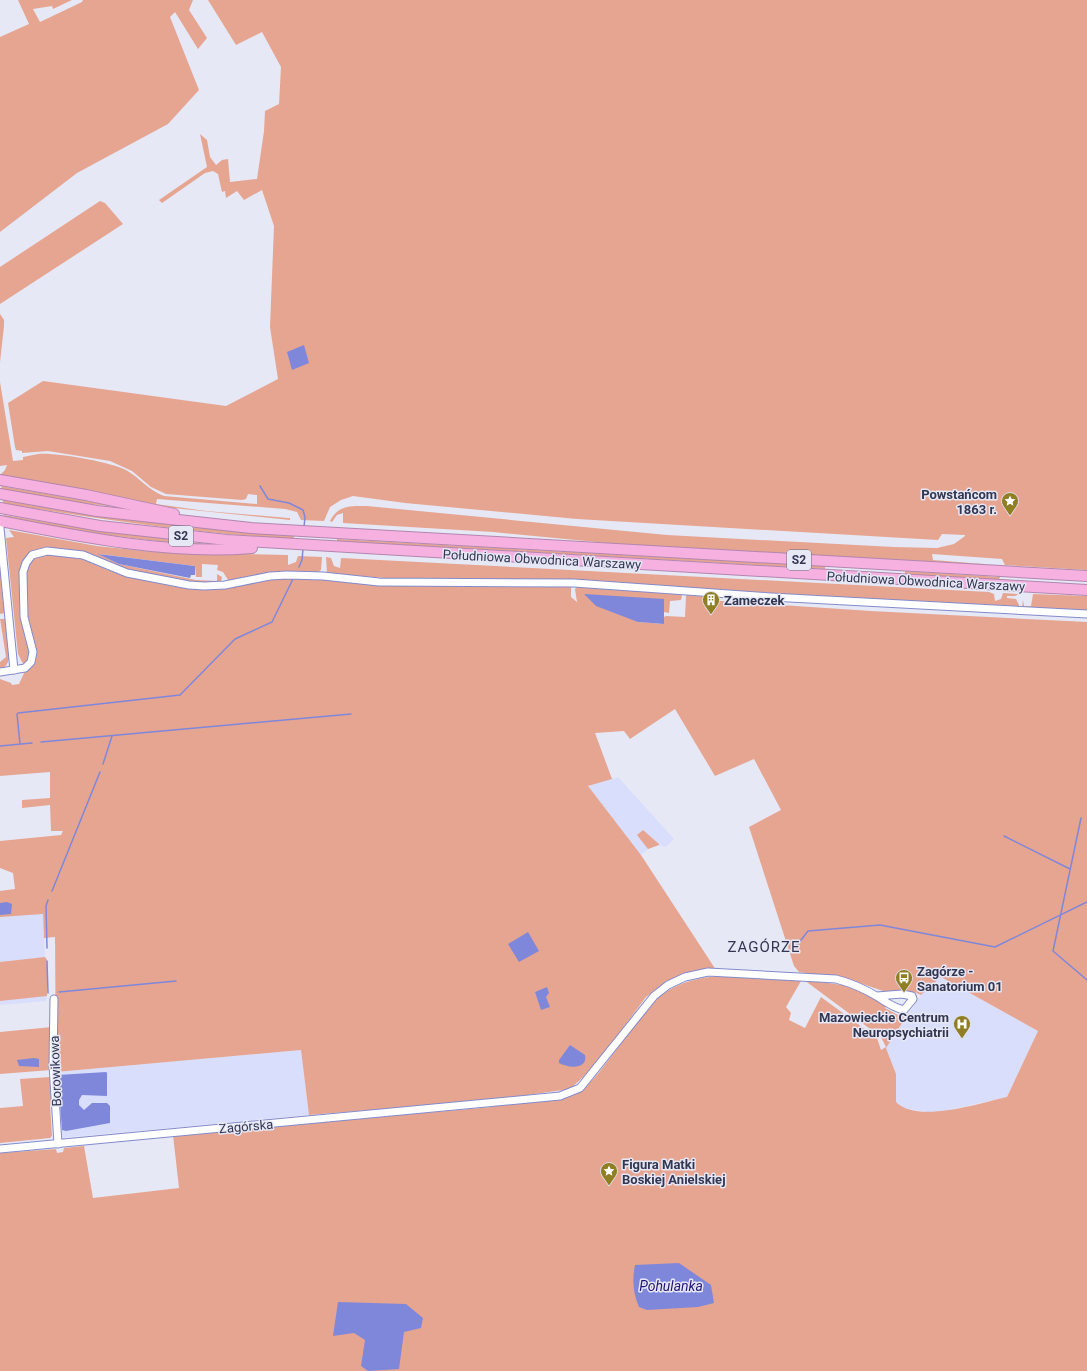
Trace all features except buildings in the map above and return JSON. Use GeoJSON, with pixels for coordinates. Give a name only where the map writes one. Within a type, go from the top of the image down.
{"type":"FeatureCollection","features":[{"type":"Feature","properties":{"kind":"highway"},"geometry":{"type":"LineString","coordinates":[[0,480],[72,492],[138,507],[251,528]]}},
{"type":"Feature","properties":{"kind":"highway","name":"Południowa Obwodnica Warszawy"},"geometry":{"type":"LineString","coordinates":[[0,494],[110,512],[251,528],[1087,576]]}},
{"type":"Feature","properties":{"kind":"highway","name":"Południowa Obwodnica Warszawy"},"geometry":{"type":"LineString","coordinates":[[0,508],[80,522],[158,533],[288,545],[1087,590]]}},
{"type":"Feature","properties":{"kind":"highway"},"geometry":{"type":"LineString","coordinates":[[0,521],[59,533],[142,544],[198,548],[249,548],[288,545]]}},
{"type":"Feature","properties":{"kind":"street"},"geometry":{"type":"LineString","coordinates":[[0,528],[14,670]]}},
{"type":"Feature","properties":{"kind":"street"},"geometry":{"type":"LineString","coordinates":[[0,672],[25,668],[29,665],[33,657],[24,617],[22,578],[24,567],[32,555],[47,551],[83,555],[127,573],[189,585],[204,586],[225,585],[270,576],[287,575],[323,576],[379,582],[574,583],[778,598],[1087,614]]}},
{"type":"Feature","properties":{"kind":"street","name":"Zagórska"},"geometry":{"type":"LineString","coordinates":[[0,1149],[560,1096],[580,1088],[654,996],[668,985],[685,977],[708,972],[836,980],[849,982],[877,996]]}},
{"type":"Feature","properties":{"kind":"street","name":"Borowikowa"},"geometry":{"type":"LineString","coordinates":[[54,999],[53,1065],[58,1144]]}},
{"type":"Feature","properties":{"kind":"shaded area"},"geometry":{"type":"Polygon","coordinates":[[[18,0],[72,0],[53,9],[52,6],[33,9],[40,22],[82,2],[83,0],[193,0],[189,10],[207,38],[198,49],[175,12],[170,17],[199,90],[168,124],[77,173],[0,232],[0,37],[29,24],[18,0]]]}},
{"type":"Feature","properties":{"kind":"shaded area"},"geometry":{"type":"Polygon","coordinates":[[[208,0],[1087,0],[1087,570],[1005,565],[1002,559],[932,554],[933,560],[996,565],[628,545],[493,532],[343,523],[343,513],[337,515],[332,522],[330,521],[341,509],[367,506],[667,535],[894,547],[937,548],[954,544],[965,535],[942,534],[938,540],[577,519],[405,503],[353,496],[341,500],[330,507],[324,521],[301,520],[297,512],[285,509],[157,499],[156,504],[206,511],[290,518],[290,520],[173,508],[86,490],[0,475],[5,470],[7,465],[0,466],[0,382],[13,461],[23,460],[23,457],[38,454],[83,458],[126,470],[153,491],[164,496],[257,504],[257,495],[248,494],[246,499],[242,500],[166,494],[151,487],[132,471],[110,461],[48,451],[22,453],[22,451],[16,450],[15,447],[8,403],[43,381],[226,406],[278,379],[270,327],[274,226],[262,190],[244,200],[237,191],[226,198],[225,191],[222,192],[218,174],[213,171],[205,173],[162,203],[159,200],[207,167],[200,134],[207,140],[210,157],[216,165],[222,160],[228,159],[230,182],[257,179],[264,131],[265,111],[279,104],[281,67],[262,32],[236,45],[208,0]]]}},
{"type":"Feature","properties":{"kind":"shaded area"},"geometry":{"type":"Polygon","coordinates":[[[100,201],[105,203],[123,224],[0,304],[0,267],[100,201]]]}},
{"type":"Feature","properties":{"kind":"shaded area"},"geometry":{"type":"Polygon","coordinates":[[[0,314],[4,320],[4,326],[0,362],[0,314]]]}},
{"type":"Feature","properties":{"kind":"shaded area"},"geometry":{"type":"Polygon","coordinates":[[[1,486],[127,508],[81,503],[2,489],[1,486]]]}},
{"type":"Feature","properties":{"kind":"shaded area"},"geometry":{"type":"Polygon","coordinates":[[[3,500],[148,522],[294,536],[294,539],[221,533],[112,520],[3,503],[3,500]]]}},
{"type":"Feature","properties":{"kind":"shaded area"},"geometry":{"type":"Polygon","coordinates":[[[4,515],[83,528],[212,545],[108,535],[5,518],[4,515]]]}},
{"type":"Feature","properties":{"kind":"shaded area"},"geometry":{"type":"Polygon","coordinates":[[[9,530],[97,546],[154,552],[288,555],[288,565],[296,562],[298,556],[322,557],[321,570],[316,574],[273,573],[232,581],[228,580],[223,572],[217,570],[218,565],[202,564],[202,577],[196,577],[195,566],[99,554],[119,564],[196,580],[217,581],[217,574],[222,577],[221,582],[197,583],[123,569],[77,552],[42,548],[31,552],[23,563],[30,657],[25,665],[18,654],[6,538],[14,537],[9,530]]]}},
{"type":"Feature","properties":{"kind":"shaded area"},"geometry":{"type":"Polygon","coordinates":[[[337,539],[825,566],[825,569],[337,541],[337,539]]]}},
{"type":"Feature","properties":{"kind":"shaded area"},"geometry":{"type":"Polygon","coordinates":[[[45,554],[77,557],[113,572],[187,586],[266,578],[568,586],[571,587],[571,597],[577,602],[575,589],[578,586],[680,593],[682,596],[681,600],[670,601],[669,613],[664,612],[664,599],[638,622],[664,624],[664,617],[666,616],[685,617],[686,596],[688,593],[706,595],[706,600],[871,611],[1087,622],[1087,1371],[0,1371],[0,1153],[56,1149],[57,1153],[63,1152],[64,1148],[84,1146],[93,1198],[179,1188],[173,1135],[492,1107],[497,1105],[569,1097],[583,1088],[595,1077],[640,1016],[649,1006],[665,993],[682,984],[720,976],[799,980],[801,981],[786,1007],[791,1013],[789,1020],[805,1028],[821,997],[877,1038],[881,1050],[886,1047],[881,1037],[804,980],[851,986],[887,1004],[885,1008],[898,1015],[900,1011],[908,1014],[886,1048],[896,1074],[896,1102],[906,1108],[918,1111],[933,1112],[949,1110],[1007,1097],[1038,1031],[941,977],[921,995],[914,992],[886,992],[848,979],[799,972],[794,966],[749,827],[781,810],[754,759],[715,776],[675,709],[630,739],[624,731],[595,733],[612,779],[588,786],[641,855],[716,970],[692,971],[670,980],[646,997],[594,1067],[570,1089],[493,1100],[309,1115],[301,1050],[56,1072],[55,937],[44,938],[43,914],[0,917],[0,891],[15,889],[13,873],[0,868],[0,841],[61,835],[63,831],[51,831],[50,805],[22,808],[22,800],[50,798],[50,772],[0,776],[0,679],[11,683],[12,685],[19,684],[25,671],[32,665],[27,627],[25,581],[27,569],[31,561],[37,556],[45,554]]]}},
{"type":"Feature","properties":{"kind":"shaded area"},"geometry":{"type":"Polygon","coordinates":[[[326,557],[331,558],[334,566],[340,568],[341,558],[989,592],[994,594],[995,601],[1001,599],[1003,593],[1019,594],[1015,596],[1007,596],[1007,598],[1016,599],[1019,607],[936,605],[640,584],[407,580],[327,573],[326,557]]]}},
{"type":"Feature","properties":{"kind":"shaded area"},"geometry":{"type":"Polygon","coordinates":[[[0,559],[5,613],[0,614],[0,559]]]}},
{"type":"Feature","properties":{"kind":"shaded area"},"geometry":{"type":"Polygon","coordinates":[[[905,571],[1000,577],[999,580],[905,574],[905,571]]]}},
{"type":"Feature","properties":{"kind":"shaded area"},"geometry":{"type":"Polygon","coordinates":[[[1033,594],[1087,596],[1087,611],[1022,608],[1023,600],[1024,606],[1031,606],[1033,594]]]}},
{"type":"Feature","properties":{"kind":"shaded area"},"geometry":{"type":"Polygon","coordinates":[[[0,619],[6,619],[10,655],[5,667],[0,670],[0,662],[6,657],[0,619]]]}},
{"type":"Feature","properties":{"kind":"shaded area"},"geometry":{"type":"Polygon","coordinates":[[[618,777],[674,839],[666,847],[659,845],[648,849],[641,855],[588,786],[618,777]]]}},
{"type":"Feature","properties":{"kind":"shaded area"},"geometry":{"type":"Polygon","coordinates":[[[643,830],[659,845],[648,849],[637,835],[643,830]]]}},
{"type":"Feature","properties":{"kind":"shaded area"},"geometry":{"type":"Polygon","coordinates":[[[16,889],[43,914],[45,957],[47,960],[47,996],[46,1001],[0,1005],[0,891],[16,889]]]}},
{"type":"Feature","properties":{"kind":"shaded area"},"geometry":{"type":"Polygon","coordinates":[[[45,957],[47,960],[47,996],[0,1001],[0,962],[45,957]]]}},
{"type":"Feature","properties":{"kind":"shaded area","name":"Mazowieckie Centrum Neuropsychiatrii"},"geometry":{"type":"Polygon","coordinates":[[[941,977],[1038,1031],[1007,1097],[935,1113],[902,1108],[896,1102],[896,1074],[886,1048],[921,995],[941,977]]]}},
{"type":"Feature","properties":{"kind":"shaded area"},"geometry":{"type":"Polygon","coordinates":[[[52,1027],[51,1070],[0,1074],[0,1032],[52,1027]]]}},
{"type":"Feature","properties":{"kind":"shaded area"},"geometry":{"type":"Polygon","coordinates":[[[301,1050],[309,1115],[59,1138],[56,1072],[301,1050]]]}},
{"type":"Feature","properties":{"kind":"shaded area"},"geometry":{"type":"Polygon","coordinates":[[[50,1077],[52,1136],[50,1138],[0,1143],[0,1108],[23,1106],[20,1079],[50,1077]]]}},
{"type":"Feature","properties":{"kind":"water"},"geometry":{"type":"Polygon","coordinates":[[[304,345],[309,363],[292,370],[287,352],[304,345]]]}},
{"type":"Feature","properties":{"kind":"water"},"geometry":{"type":"Polygon","coordinates":[[[98,554],[195,566],[195,575],[191,575],[190,578],[119,564],[98,554]]]}},
{"type":"Feature","properties":{"kind":"water"},"geometry":{"type":"Polygon","coordinates":[[[584,594],[664,599],[664,624],[638,622],[596,606],[584,594]]]}},
{"type":"Feature","properties":{"kind":"water"},"geometry":{"type":"Polygon","coordinates":[[[7,902],[12,904],[11,914],[0,915],[0,903],[7,902]]]}},
{"type":"Feature","properties":{"kind":"water"},"geometry":{"type":"Polygon","coordinates":[[[528,932],[539,951],[519,962],[508,944],[528,932]]]}},
{"type":"Feature","properties":{"kind":"water"},"geometry":{"type":"Polygon","coordinates":[[[547,987],[549,993],[546,997],[550,1007],[541,1010],[535,992],[547,987]]]}},
{"type":"Feature","properties":{"kind":"water"},"geometry":{"type":"Polygon","coordinates":[[[570,1045],[585,1055],[585,1060],[580,1065],[572,1067],[559,1063],[559,1060],[570,1045]]]}},
{"type":"Feature","properties":{"kind":"water"},"geometry":{"type":"Polygon","coordinates":[[[34,1058],[39,1059],[39,1067],[19,1066],[17,1060],[34,1058]]]}},
{"type":"Feature","properties":{"kind":"water"},"geometry":{"type":"Polygon","coordinates":[[[106,1072],[107,1096],[82,1095],[79,1100],[79,1105],[84,1110],[92,1103],[107,1103],[110,1106],[110,1123],[66,1131],[62,1130],[58,1075],[106,1072]]]}},
{"type":"Feature","properties":{"kind":"water","name":"Pohulanka"},"geometry":{"type":"Polygon","coordinates":[[[679,1263],[711,1285],[714,1303],[698,1307],[647,1310],[639,1307],[635,1297],[635,1265],[679,1263]]]}},
{"type":"Feature","properties":{"kind":"water"},"geometry":{"type":"Polygon","coordinates":[[[338,1302],[406,1304],[423,1318],[421,1328],[404,1332],[399,1369],[368,1371],[361,1366],[365,1340],[354,1333],[333,1336],[338,1302]]]}},
{"type":"Feature","properties":{"kind":"waterway"},"geometry":{"type":"LineString","coordinates":[[260,486],[268,499],[289,503],[303,510],[305,517],[304,527]]}},
{"type":"Feature","properties":{"kind":"waterway"},"geometry":{"type":"LineString","coordinates":[[299,567],[302,560],[303,549]]}},
{"type":"Feature","properties":{"kind":"waterway"},"geometry":{"type":"LineString","coordinates":[[20,744],[18,713],[180,695],[235,639],[272,622],[293,579]]}},
{"type":"Feature","properties":{"kind":"waterway"},"geometry":{"type":"LineString","coordinates":[[41,742],[351,714]]}},
{"type":"Feature","properties":{"kind":"waterway"},"geometry":{"type":"LineString","coordinates":[[103,764],[112,736]]}},
{"type":"Feature","properties":{"kind":"waterway"},"geometry":{"type":"LineString","coordinates":[[0,746],[32,743]]}},
{"type":"Feature","properties":{"kind":"waterway"},"geometry":{"type":"LineString","coordinates":[[52,891],[100,772]]}},
{"type":"Feature","properties":{"kind":"waterway"},"geometry":{"type":"LineString","coordinates":[[1081,818],[1053,951],[1087,980]]}},
{"type":"Feature","properties":{"kind":"waterway"},"geometry":{"type":"LineString","coordinates":[[1004,836],[1070,869]]}},
{"type":"Feature","properties":{"kind":"waterway"},"geometry":{"type":"LineString","coordinates":[[47,948],[46,906],[48,900]]}},
{"type":"Feature","properties":{"kind":"waterway"},"geometry":{"type":"LineString","coordinates":[[794,949],[808,931],[880,925],[995,947],[1087,902]]}},
{"type":"Feature","properties":{"kind":"waterway"},"geometry":{"type":"LineString","coordinates":[[47,961],[48,993]]}},
{"type":"Feature","properties":{"kind":"waterway"},"geometry":{"type":"LineString","coordinates":[[59,992],[176,981]]}},
{"type":"Feature","properties":{"kind":"place","name":"Powstańcom 1863 r."},"geometry":{"type":"Point","coordinates":[1010,516]}},
{"type":"Feature","properties":{"kind":"place","name":"Zameczek"},"geometry":{"type":"Point","coordinates":[711,615]}},
{"type":"Feature","properties":{"kind":"place","name":"Zagórze - Sanatorium 01"},"geometry":{"type":"Point","coordinates":[904,993]}},
{"type":"Feature","properties":{"kind":"place","name":"Mazowieckie Centrum Neuropsychiatrii"},"geometry":{"type":"Point","coordinates":[962,1039]}},
{"type":"Feature","properties":{"kind":"place","name":"Figura Matki Boskiej Anielskiej"},"geometry":{"type":"Point","coordinates":[609,1186]}},
{"type":"Feature","properties":{"kind":"district","name":"ZAGÓRZE"},"geometry":{"type":"Point","coordinates":[764,947]}}]}
